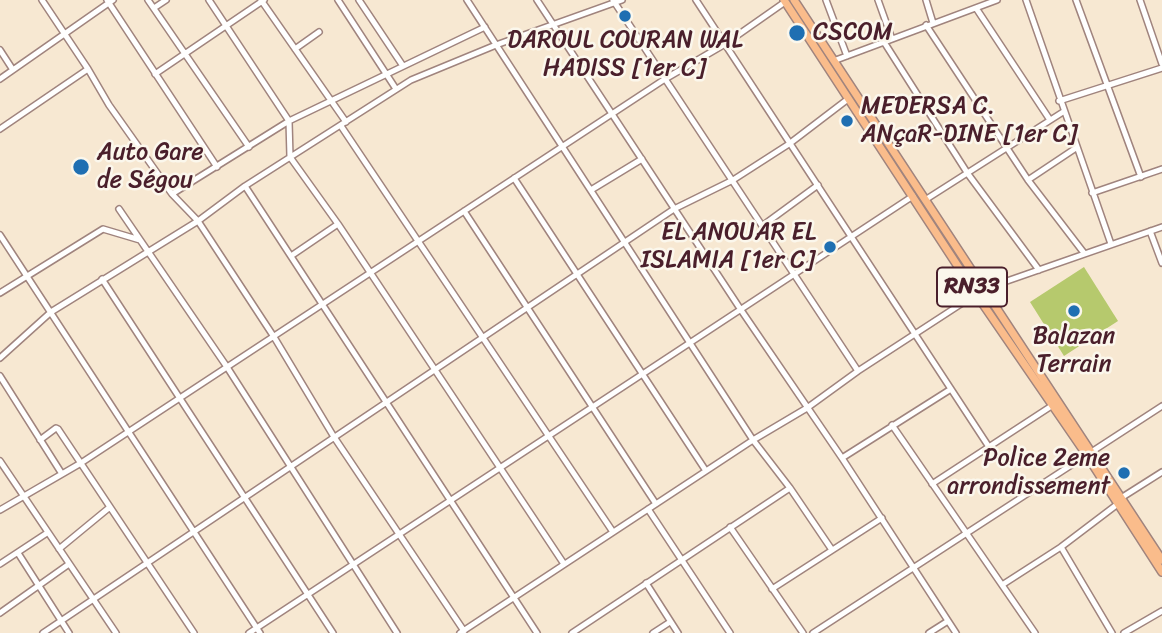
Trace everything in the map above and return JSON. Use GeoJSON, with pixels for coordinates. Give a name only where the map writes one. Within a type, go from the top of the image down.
{"type":"FeatureCollection","features":[{"type":"Feature","properties":{"kind":"main road","name":"RN33"},"geometry":{"type":"LineString","coordinates":[[794,0],[836,60],[1088,453],[1162,560]]}},
{"type":"Feature","properties":{"kind":"main road","name":"RN33"},"geometry":{"type":"LineString","coordinates":[[784,1],[976,294],[1088,453]]}},
{"type":"Feature","properties":{"kind":"main road","name":"RN33"},"geometry":{"type":"LineString","coordinates":[[1120,501],[1162,572]]}},
{"type":"Feature","properties":{"kind":"street"},"geometry":{"type":"LineString","coordinates":[[42,0],[109,105],[172,194],[198,221],[274,337],[334,437],[462,632],[753,440],[807,408],[858,371],[984,289],[1162,227]]}},
{"type":"Feature","properties":{"kind":"street"},"geometry":{"type":"LineString","coordinates":[[148,0],[248,147]]}},
{"type":"Feature","properties":{"kind":"street"},"geometry":{"type":"LineString","coordinates":[[154,8],[166,0]]}},
{"type":"Feature","properties":{"kind":"street"},"geometry":{"type":"LineString","coordinates":[[209,0],[289,121],[290,157],[338,224],[564,564]]}},
{"type":"Feature","properties":{"kind":"street"},"geometry":{"type":"LineString","coordinates":[[155,74],[263,0],[331,101],[418,242],[613,532]]}},
{"type":"Feature","properties":{"kind":"street"},"geometry":{"type":"LineString","coordinates":[[338,0],[397,89]]}},
{"type":"Feature","properties":{"kind":"street"},"geometry":{"type":"LineString","coordinates":[[359,0],[403,66]]}},
{"type":"Feature","properties":{"kind":"street"},"geometry":{"type":"LineString","coordinates":[[467,0],[753,440],[832,550]]}},
{"type":"Feature","properties":{"kind":"street"},"geometry":{"type":"LineString","coordinates":[[537,0],[956,633]]}},
{"type":"Feature","properties":{"kind":"street"},"geometry":{"type":"LineString","coordinates":[[0,358],[51,312],[198,221],[245,186],[411,80],[496,45],[622,0]]}},
{"type":"Feature","properties":{"kind":"street"},"geometry":{"type":"LineString","coordinates":[[696,0],[789,144],[918,334],[989,447]]}},
{"type":"Feature","properties":{"kind":"street"},"geometry":{"type":"LineString","coordinates":[[826,0],[847,56]]}},
{"type":"Feature","properties":{"kind":"street"},"geometry":{"type":"LineString","coordinates":[[878,0],[892,39]]}},
{"type":"Feature","properties":{"kind":"street"},"geometry":{"type":"LineString","coordinates":[[926,0],[933,23]]}},
{"type":"Feature","properties":{"kind":"street"},"geometry":{"type":"LineString","coordinates":[[836,60],[996,0]]}},
{"type":"Feature","properties":{"kind":"street"},"geometry":{"type":"LineString","coordinates":[[1026,0],[1111,244]]}},
{"type":"Feature","properties":{"kind":"street"},"geometry":{"type":"LineString","coordinates":[[1076,0],[1141,177]]}},
{"type":"Feature","properties":{"kind":"street"},"geometry":{"type":"LineString","coordinates":[[1059,101],[1162,66],[1140,0]]}},
{"type":"Feature","properties":{"kind":"street"},"geometry":{"type":"LineString","coordinates":[[0,79],[110,1],[217,167]]}},
{"type":"Feature","properties":{"kind":"street"},"geometry":{"type":"LineString","coordinates":[[614,1],[858,371]]}},
{"type":"Feature","properties":{"kind":"street"},"geometry":{"type":"LineString","coordinates":[[0,510],[81,463],[665,79],[725,44],[784,1]]}},
{"type":"Feature","properties":{"kind":"street"},"geometry":{"type":"LineString","coordinates":[[977,5],[1050,120]]}},
{"type":"Feature","properties":{"kind":"street"},"geometry":{"type":"LineString","coordinates":[[926,26],[1028,180],[1084,253]]}},
{"type":"Feature","properties":{"kind":"street"},"geometry":{"type":"LineString","coordinates":[[172,194],[289,121],[485,27]]}},
{"type":"Feature","properties":{"kind":"street"},"geometry":{"type":"LineString","coordinates":[[295,49],[319,32]]}},
{"type":"Feature","properties":{"kind":"street"},"geometry":{"type":"LineString","coordinates":[[884,42],[968,174],[1039,270]]}},
{"type":"Feature","properties":{"kind":"street"},"geometry":{"type":"LineString","coordinates":[[0,50],[13,70]]}},
{"type":"Feature","properties":{"kind":"street"},"geometry":{"type":"LineString","coordinates":[[0,129],[88,69]]}},
{"type":"Feature","properties":{"kind":"street"},"geometry":{"type":"LineString","coordinates":[[43,633],[674,209],[733,180],[789,144],[848,99]]}},
{"type":"Feature","properties":{"kind":"street"},"geometry":{"type":"LineString","coordinates":[[926,200],[1063,112]]}},
{"type":"Feature","properties":{"kind":"street"},"geometry":{"type":"LineString","coordinates":[[1028,180],[1076,148]]}},
{"type":"Feature","properties":{"kind":"street"},"geometry":{"type":"LineString","coordinates":[[591,190],[642,159]]}},
{"type":"Feature","properties":{"kind":"street"},"geometry":{"type":"LineString","coordinates":[[1092,193],[1162,169]]}},
{"type":"Feature","properties":{"kind":"street"},"geometry":{"type":"LineString","coordinates":[[514,178],[706,471]]}},
{"type":"Feature","properties":{"kind":"street"},"geometry":{"type":"LineString","coordinates":[[762,226],[818,184]]}},
{"type":"Feature","properties":{"kind":"street"},"geometry":{"type":"LineString","coordinates":[[245,186],[537,633]]}},
{"type":"Feature","properties":{"kind":"street"},"geometry":{"type":"LineString","coordinates":[[249,633],[258,630],[308,594],[913,196]]}},
{"type":"Feature","properties":{"kind":"street"},"geometry":{"type":"LineString","coordinates":[[119,209],[227,367],[397,633]]}},
{"type":"Feature","properties":{"kind":"street"},"geometry":{"type":"LineString","coordinates":[[464,211],[656,504]]}},
{"type":"Feature","properties":{"kind":"street"},"geometry":{"type":"LineString","coordinates":[[291,256],[338,224]]}},
{"type":"Feature","properties":{"kind":"street"},"geometry":{"type":"LineString","coordinates":[[0,293],[103,229],[140,240]]}},
{"type":"Feature","properties":{"kind":"street"},"geometry":{"type":"LineString","coordinates":[[1150,231],[1162,263]]}},
{"type":"Feature","properties":{"kind":"street"},"geometry":{"type":"LineString","coordinates":[[0,235],[258,630]]}},
{"type":"Feature","properties":{"kind":"street"},"geometry":{"type":"LineString","coordinates":[[102,279],[333,633]]}},
{"type":"Feature","properties":{"kind":"street"},"geometry":{"type":"LineString","coordinates":[[0,376],[62,474]]}},
{"type":"Feature","properties":{"kind":"street"},"geometry":{"type":"LineString","coordinates":[[842,458],[951,388]]}},
{"type":"Feature","properties":{"kind":"street"},"geometry":{"type":"LineString","coordinates":[[932,484],[1053,405]]}},
{"type":"Feature","properties":{"kind":"street"},"geometry":{"type":"LineString","coordinates":[[813,633],[1162,406]]}},
{"type":"Feature","properties":{"kind":"street"},"geometry":{"type":"LineString","coordinates":[[892,425],[1035,633]]}},
{"type":"Feature","properties":{"kind":"street"},"geometry":{"type":"LineString","coordinates":[[40,439],[58,429],[194,633]]}},
{"type":"Feature","properties":{"kind":"street"},"geometry":{"type":"LineString","coordinates":[[0,461],[116,633]]}},
{"type":"Feature","properties":{"kind":"street"},"geometry":{"type":"LineString","coordinates":[[1002,585],[1061,547],[1162,472]]}},
{"type":"Feature","properties":{"kind":"street"},"geometry":{"type":"LineString","coordinates":[[572,633],[790,488]]}},
{"type":"Feature","properties":{"kind":"street"},"geometry":{"type":"LineString","coordinates":[[59,549],[110,507]]}},
{"type":"Feature","properties":{"kind":"street"},"geometry":{"type":"LineString","coordinates":[[648,509],[730,633]]}},
{"type":"Feature","properties":{"kind":"street"},"geometry":{"type":"LineString","coordinates":[[772,589],[882,518]]}},
{"type":"Feature","properties":{"kind":"street"},"geometry":{"type":"LineString","coordinates":[[730,527],[803,633]]}},
{"type":"Feature","properties":{"kind":"street"},"geometry":{"type":"LineString","coordinates":[[0,564],[47,533]]}},
{"type":"Feature","properties":{"kind":"street"},"geometry":{"type":"LineString","coordinates":[[1061,547],[1112,633]]}},
{"type":"Feature","properties":{"kind":"street"},"geometry":{"type":"LineString","coordinates":[[18,553],[69,633]]}},
{"type":"Feature","properties":{"kind":"street"},"geometry":{"type":"LineString","coordinates":[[0,613],[69,564]]}},
{"type":"Feature","properties":{"kind":"street"},"geometry":{"type":"LineString","coordinates":[[646,583],[678,633]]}},
{"type":"Feature","properties":{"kind":"street"},"geometry":{"type":"LineString","coordinates":[[1124,633],[1162,611]]}},
{"type":"Feature","properties":{"kind":"street"},"geometry":{"type":"LineString","coordinates":[[929,633],[948,621]]}},
{"type":"Feature","properties":{"kind":"street"},"geometry":{"type":"LineString","coordinates":[[653,633],[670,622]]}},
{"type":"Feature","properties":{"kind":"green space","name":"Balazan Terrain"},"geometry":{"type":"Polygon","coordinates":[[[1084,267],[1118,321],[1064,356],[1030,302],[1084,267]]]}},
{"type":"Feature","properties":{"kind":"place","name":"DAROUL COURAN WAL HADISS [1er C]"},"geometry":{"type":"Point","coordinates":[625,16]}},
{"type":"Feature","properties":{"kind":"place","name":"CSCOM"},"geometry":{"type":"Point","coordinates":[797,33]}},
{"type":"Feature","properties":{"kind":"place","name":"MEDERSA C. ANçaR-DINE [1er C]"},"geometry":{"type":"Point","coordinates":[847,121]}},
{"type":"Feature","properties":{"kind":"place","name":"Auto Gare de Ségou"},"geometry":{"type":"Point","coordinates":[81,167]}},
{"type":"Feature","properties":{"kind":"place","name":"EL ANOUAR EL ISLAMIA [1er C]"},"geometry":{"type":"Point","coordinates":[830,247]}},
{"type":"Feature","properties":{"kind":"place","name":"Balazan Terrain"},"geometry":{"type":"Point","coordinates":[1074,311]}},
{"type":"Feature","properties":{"kind":"place","name":"Police 2eme arrondissement"},"geometry":{"type":"Point","coordinates":[1124,473]}}]}
